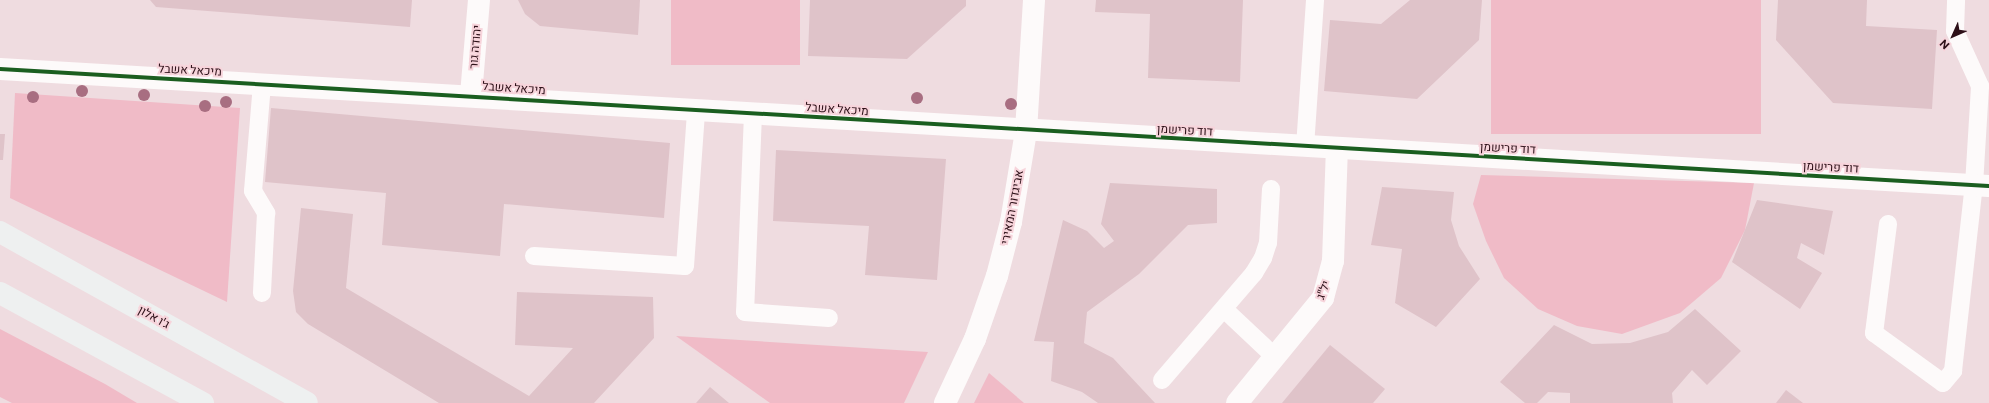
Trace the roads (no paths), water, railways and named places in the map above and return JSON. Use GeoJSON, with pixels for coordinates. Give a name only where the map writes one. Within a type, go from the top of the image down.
{"type":"FeatureCollection","features":[{"type":"Feature","properties":{"kind":"main road","name":"ג'ו אלון"},"geometry":{"type":"LineString","coordinates":[[0,232],[307,403]]}},
{"type":"Feature","properties":{"kind":"main road"},"geometry":{"type":"LineString","coordinates":[[0,293],[203,403]]}},
{"type":"Feature","properties":{"kind":"street","name":"יהודה גור"},"geometry":{"type":"LineString","coordinates":[[471,95],[480,0]]}},
{"type":"Feature","properties":{"kind":"street","name":"אביגדור המאירי"},"geometry":{"type":"LineString","coordinates":[[945,403],[975,339],[997,276],[1011,222],[1026,131],[1034,0]]}},
{"type":"Feature","properties":{"kind":"street","name":"מיכאל אשבל"},"geometry":{"type":"LineString","coordinates":[[0,68],[471,95],[696,111],[1026,131]]}},
{"type":"Feature","properties":{"kind":"street","name":"דוד פרישמן"},"geometry":{"type":"LineString","coordinates":[[1026,131],[1981,186]]}},
{"type":"Feature","properties":{"kind":"street","name":"יל\"ג"},"geometry":{"type":"LineString","coordinates":[[1237,403],[1323,298],[1333,261],[1337,149]]}},
{"type":"Feature","properties":{"kind":"lane"},"geometry":{"type":"LineString","coordinates":[[1305,147],[1315,0]]}},
{"type":"Feature","properties":{"kind":"lane"},"geometry":{"type":"LineString","coordinates":[[1888,224],[1874,333],[1943,383],[1953,371],[1981,186],[1980,86],[1955,31],[1956,0]]}},
{"type":"Feature","properties":{"kind":"lane"},"geometry":{"type":"LineString","coordinates":[[262,84],[253,190],[266,213],[262,293]]}},
{"type":"Feature","properties":{"kind":"lane"},"geometry":{"type":"LineString","coordinates":[[534,256],[685,266],[696,111]]}},
{"type":"Feature","properties":{"kind":"lane"},"geometry":{"type":"LineString","coordinates":[[753,114],[745,312],[829,318]]}},
{"type":"Feature","properties":{"kind":"lane"},"geometry":{"type":"LineString","coordinates":[[1162,380],[1254,273],[1263,258],[1268,243],[1271,189]]}},
{"type":"Feature","properties":{"kind":"lane"},"geometry":{"type":"LineString","coordinates":[[1224,309],[1275,357]]}}]}
